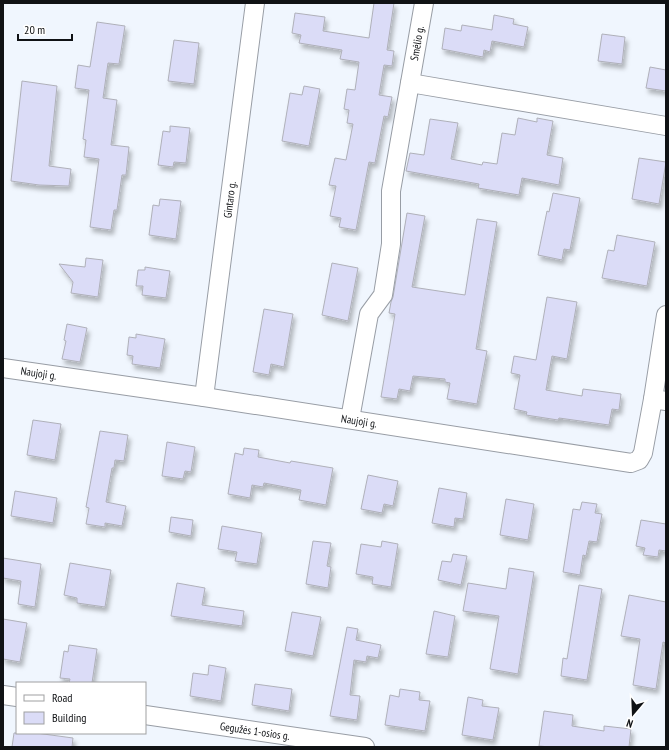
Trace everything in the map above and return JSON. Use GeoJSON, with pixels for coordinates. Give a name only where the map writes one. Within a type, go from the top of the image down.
{"type":"FeatureCollection","features":[{"type":"Feature","properties":{"kind":"street","name":"Gintaro g."},"geometry":{"type":"LineString","coordinates":[[204,397],[256,3]]}},
{"type":"Feature","properties":{"kind":"street","name":"Smėlio g."},"geometry":{"type":"LineString","coordinates":[[350,419],[369,314],[383,295],[391,244],[391,190],[424,3]]}},
{"type":"Feature","properties":{"kind":"street"},"geometry":{"type":"LineString","coordinates":[[410,83],[666,126]]}},
{"type":"Feature","properties":{"kind":"street"},"geometry":{"type":"LineString","coordinates":[[659,400],[666,315]]}},
{"type":"Feature","properties":{"kind":"street","name":"Naujoji g."},"geometry":{"type":"LineString","coordinates":[[3,368],[350,419],[631,463],[642,457],[659,400]]}},
{"type":"Feature","properties":{"kind":"street"},"geometry":{"type":"LineString","coordinates":[[3,695],[16,697]]}},
{"type":"Feature","properties":{"kind":"street","name":"Gegužės 1-osios g."},"geometry":{"type":"LineString","coordinates":[[146,715],[365,747]]}},
{"type":"Feature","properties":{"kind":"building"},"geometry":{"type":"Polygon","coordinates":[[[374,3],[394,3],[387,50],[394,51],[392,66],[384,65],[379,95],[392,97],[388,117],[384,116],[375,163],[369,162],[356,230],[339,227],[341,218],[330,216],[336,186],[329,185],[335,158],[346,160],[353,124],[347,123],[349,110],[344,109],[347,89],[355,90],[359,62],[340,59],[342,50],[299,43],[301,35],[292,33],[295,13],[325,17],[323,31],[369,38],[374,3]]]}},
{"type":"Feature","properties":{"kind":"building"},"geometry":{"type":"Polygon","coordinates":[[[494,15],[514,19],[513,24],[528,27],[524,47],[492,41],[490,52],[484,50],[483,57],[442,49],[445,28],[461,31],[462,25],[492,30],[494,15]]]}},
{"type":"Feature","properties":{"kind":"building"},"geometry":{"type":"Polygon","coordinates":[[[97,22],[125,26],[119,64],[108,63],[103,98],[117,100],[111,145],[129,147],[126,175],[122,175],[117,210],[114,210],[111,230],[90,227],[99,159],[84,157],[86,140],[83,139],[89,90],[75,88],[78,65],[90,67],[97,22]]]}},
{"type":"Feature","properties":{"kind":"building"},"geometry":{"type":"Polygon","coordinates":[[[602,34],[625,37],[622,64],[598,61],[602,34]]]}},
{"type":"Feature","properties":{"kind":"building"},"geometry":{"type":"Polygon","coordinates":[[[174,40],[199,43],[194,84],[168,81],[174,40]]]}},
{"type":"Feature","properties":{"kind":"building"},"geometry":{"type":"Polygon","coordinates":[[[650,67],[666,70],[666,91],[646,88],[650,67]]]}},
{"type":"Feature","properties":{"kind":"building"},"geometry":{"type":"Polygon","coordinates":[[[22,81],[57,86],[49,166],[71,169],[69,186],[39,185],[11,181],[22,81]]]}},
{"type":"Feature","properties":{"kind":"building"},"geometry":{"type":"Polygon","coordinates":[[[304,86],[320,89],[309,146],[282,141],[290,93],[302,95],[304,86]]]}},
{"type":"Feature","properties":{"kind":"building"},"geometry":{"type":"Polygon","coordinates":[[[518,118],[537,122],[537,118],[553,121],[547,155],[563,158],[559,185],[522,178],[519,195],[478,188],[479,184],[406,171],[410,153],[424,155],[430,119],[458,123],[451,159],[482,165],[483,162],[497,164],[502,133],[515,135],[518,118]]]}},
{"type":"Feature","properties":{"kind":"building"},"geometry":{"type":"Polygon","coordinates":[[[170,126],[190,128],[186,163],[174,162],[173,167],[158,165],[163,131],[170,132],[170,126]]]}},
{"type":"Feature","properties":{"kind":"building"},"geometry":{"type":"Polygon","coordinates":[[[639,158],[666,162],[659,204],[632,199],[639,158]]]}},
{"type":"Feature","properties":{"kind":"building"},"geometry":{"type":"Polygon","coordinates":[[[553,193],[580,198],[570,250],[564,249],[562,260],[538,255],[547,211],[549,212],[553,193]]]}},
{"type":"Feature","properties":{"kind":"building"},"geometry":{"type":"Polygon","coordinates":[[[160,199],[181,201],[176,239],[149,235],[153,205],[159,206],[160,199]]]}},
{"type":"Feature","properties":{"kind":"building"},"geometry":{"type":"Polygon","coordinates":[[[407,213],[425,216],[412,287],[465,295],[477,219],[497,222],[476,349],[487,351],[477,404],[447,399],[450,383],[445,382],[445,379],[413,376],[410,391],[399,389],[397,399],[381,397],[395,314],[389,313],[407,213]]]}},
{"type":"Feature","properties":{"kind":"building"},"geometry":{"type":"Polygon","coordinates":[[[617,235],[655,242],[647,286],[602,278],[608,250],[614,251],[617,235]]]}},
{"type":"Feature","properties":{"kind":"building"},"geometry":{"type":"Polygon","coordinates":[[[86,258],[103,260],[98,297],[71,293],[73,282],[59,264],[85,267],[86,258]]]}},
{"type":"Feature","properties":{"kind":"building"},"geometry":{"type":"Polygon","coordinates":[[[332,263],[358,268],[348,321],[322,315],[332,263]]]}},
{"type":"Feature","properties":{"kind":"building"},"geometry":{"type":"Polygon","coordinates":[[[145,267],[170,271],[166,298],[142,295],[143,286],[136,286],[138,270],[145,270],[145,267]]]}},
{"type":"Feature","properties":{"kind":"building"},"geometry":{"type":"Polygon","coordinates":[[[547,297],[577,302],[567,359],[552,356],[546,390],[582,396],[583,389],[621,394],[619,410],[612,409],[609,425],[526,415],[527,412],[514,409],[520,375],[511,373],[514,356],[536,360],[547,297]]]}},
{"type":"Feature","properties":{"kind":"building"},"geometry":{"type":"Polygon","coordinates":[[[264,309],[293,314],[284,367],[271,364],[269,375],[253,372],[264,309]]]}},
{"type":"Feature","properties":{"kind":"building"},"geometry":{"type":"Polygon","coordinates":[[[67,324],[87,328],[80,362],[62,359],[66,341],[64,340],[67,324]]]}},
{"type":"Feature","properties":{"kind":"building"},"geometry":{"type":"Polygon","coordinates":[[[136,334],[165,339],[160,368],[132,364],[133,356],[127,355],[129,337],[136,338],[136,334]]]}},
{"type":"Feature","properties":{"kind":"building"},"geometry":{"type":"Polygon","coordinates":[[[33,420],[61,424],[55,460],[27,455],[33,420]]]}},
{"type":"Feature","properties":{"kind":"building"},"geometry":{"type":"Polygon","coordinates":[[[100,431],[128,435],[124,461],[115,460],[114,468],[112,468],[106,502],[126,506],[122,526],[105,523],[105,527],[86,524],[89,508],[86,507],[100,431]]]}},
{"type":"Feature","properties":{"kind":"building"},"geometry":{"type":"Polygon","coordinates":[[[167,442],[195,447],[191,472],[185,471],[183,479],[162,476],[167,442]]]}},
{"type":"Feature","properties":{"kind":"building"},"geometry":{"type":"Polygon","coordinates":[[[244,448],[259,450],[258,457],[290,463],[291,461],[333,468],[326,505],[299,500],[301,490],[264,483],[263,487],[252,485],[250,498],[228,494],[235,453],[243,455],[244,448]]]}},
{"type":"Feature","properties":{"kind":"building"},"geometry":{"type":"Polygon","coordinates":[[[368,475],[398,481],[393,506],[384,504],[382,513],[361,509],[368,475]]]}},
{"type":"Feature","properties":{"kind":"building"},"geometry":{"type":"Polygon","coordinates":[[[439,488],[467,493],[463,519],[455,518],[454,527],[432,523],[439,488]]]}},
{"type":"Feature","properties":{"kind":"building"},"geometry":{"type":"Polygon","coordinates":[[[15,491],[57,498],[53,523],[11,516],[15,491]]]}},
{"type":"Feature","properties":{"kind":"building"},"geometry":{"type":"Polygon","coordinates":[[[506,499],[534,504],[528,540],[500,535],[506,499]]]}},
{"type":"Feature","properties":{"kind":"building"},"geometry":{"type":"Polygon","coordinates":[[[582,502],[597,504],[595,513],[602,514],[597,542],[589,541],[586,556],[583,555],[580,575],[563,572],[573,509],[580,510],[582,502]]]}},
{"type":"Feature","properties":{"kind":"building"},"geometry":{"type":"Polygon","coordinates":[[[171,517],[193,520],[191,536],[169,532],[171,517]]]}},
{"type":"Feature","properties":{"kind":"building"},"geometry":{"type":"Polygon","coordinates":[[[641,520],[666,524],[666,551],[659,550],[658,557],[643,555],[645,548],[636,546],[641,520]]]}},
{"type":"Feature","properties":{"kind":"building"},"geometry":{"type":"Polygon","coordinates":[[[222,526],[262,533],[257,564],[235,561],[237,552],[218,549],[222,526]]]}},
{"type":"Feature","properties":{"kind":"building"},"geometry":{"type":"Polygon","coordinates":[[[313,541],[331,543],[327,566],[331,567],[328,588],[306,584],[313,541]]]}},
{"type":"Feature","properties":{"kind":"building"},"geometry":{"type":"Polygon","coordinates":[[[382,541],[398,544],[391,587],[372,584],[373,577],[356,574],[361,544],[381,547],[382,541]]]}},
{"type":"Feature","properties":{"kind":"building"},"geometry":{"type":"Polygon","coordinates":[[[453,554],[467,556],[461,585],[438,580],[442,561],[451,562],[453,554]]]}},
{"type":"Feature","properties":{"kind":"building"},"geometry":{"type":"Polygon","coordinates":[[[3,558],[41,564],[35,607],[18,604],[21,581],[3,578],[3,558]]]}},
{"type":"Feature","properties":{"kind":"building"},"geometry":{"type":"Polygon","coordinates":[[[70,563],[111,570],[105,607],[77,603],[77,598],[64,595],[70,563]]]}},
{"type":"Feature","properties":{"kind":"building"},"geometry":{"type":"Polygon","coordinates":[[[509,568],[534,572],[518,674],[490,669],[499,616],[463,611],[468,583],[506,589],[509,568]]]}},
{"type":"Feature","properties":{"kind":"building"},"geometry":{"type":"Polygon","coordinates":[[[177,583],[205,588],[202,605],[244,611],[242,626],[171,616],[177,583]]]}},
{"type":"Feature","properties":{"kind":"building"},"geometry":{"type":"Polygon","coordinates":[[[579,585],[602,589],[587,680],[561,676],[563,658],[567,659],[579,585]]]}},
{"type":"Feature","properties":{"kind":"building"},"geometry":{"type":"Polygon","coordinates":[[[629,595],[666,602],[666,643],[663,642],[656,689],[633,685],[640,639],[621,636],[629,595]]]}},
{"type":"Feature","properties":{"kind":"building"},"geometry":{"type":"Polygon","coordinates":[[[434,611],[455,616],[448,657],[426,654],[434,611]]]}},
{"type":"Feature","properties":{"kind":"building"},"geometry":{"type":"Polygon","coordinates":[[[292,612],[321,617],[313,656],[285,651],[292,612]]]}},
{"type":"Feature","properties":{"kind":"building"},"geometry":{"type":"Polygon","coordinates":[[[3,619],[27,623],[20,662],[3,659],[3,619]]]}},
{"type":"Feature","properties":{"kind":"building"},"geometry":{"type":"Polygon","coordinates":[[[347,627],[358,629],[356,640],[381,645],[378,658],[367,656],[366,662],[354,660],[350,695],[360,696],[357,720],[330,716],[347,627]]]}},
{"type":"Feature","properties":{"kind":"building"},"geometry":{"type":"Polygon","coordinates":[[[69,645],[97,649],[92,682],[69,682],[70,679],[60,678],[64,651],[68,652],[69,645]]]}},
{"type":"Feature","properties":{"kind":"building"},"geometry":{"type":"Polygon","coordinates":[[[209,665],[226,668],[221,701],[190,696],[193,673],[208,675],[209,665]]]}},
{"type":"Feature","properties":{"kind":"building"},"geometry":{"type":"Polygon","coordinates":[[[255,684],[292,689],[289,711],[252,705],[255,684]]]}},
{"type":"Feature","properties":{"kind":"building"},"geometry":{"type":"Polygon","coordinates":[[[400,689],[420,692],[419,700],[430,701],[425,731],[385,725],[390,695],[399,697],[400,689]]]}},
{"type":"Feature","properties":{"kind":"building"},"geometry":{"type":"Polygon","coordinates":[[[468,697],[483,700],[482,706],[499,708],[493,740],[462,735],[468,697]]]}},
{"type":"Feature","properties":{"kind":"building"},"geometry":{"type":"Polygon","coordinates":[[[544,711],[573,715],[572,726],[604,731],[604,726],[631,729],[629,747],[539,746],[544,711]]]}},
{"type":"Feature","properties":{"kind":"building"},"geometry":{"type":"Polygon","coordinates":[[[14,733],[43,734],[73,738],[72,747],[12,747],[14,733]]]}}]}
